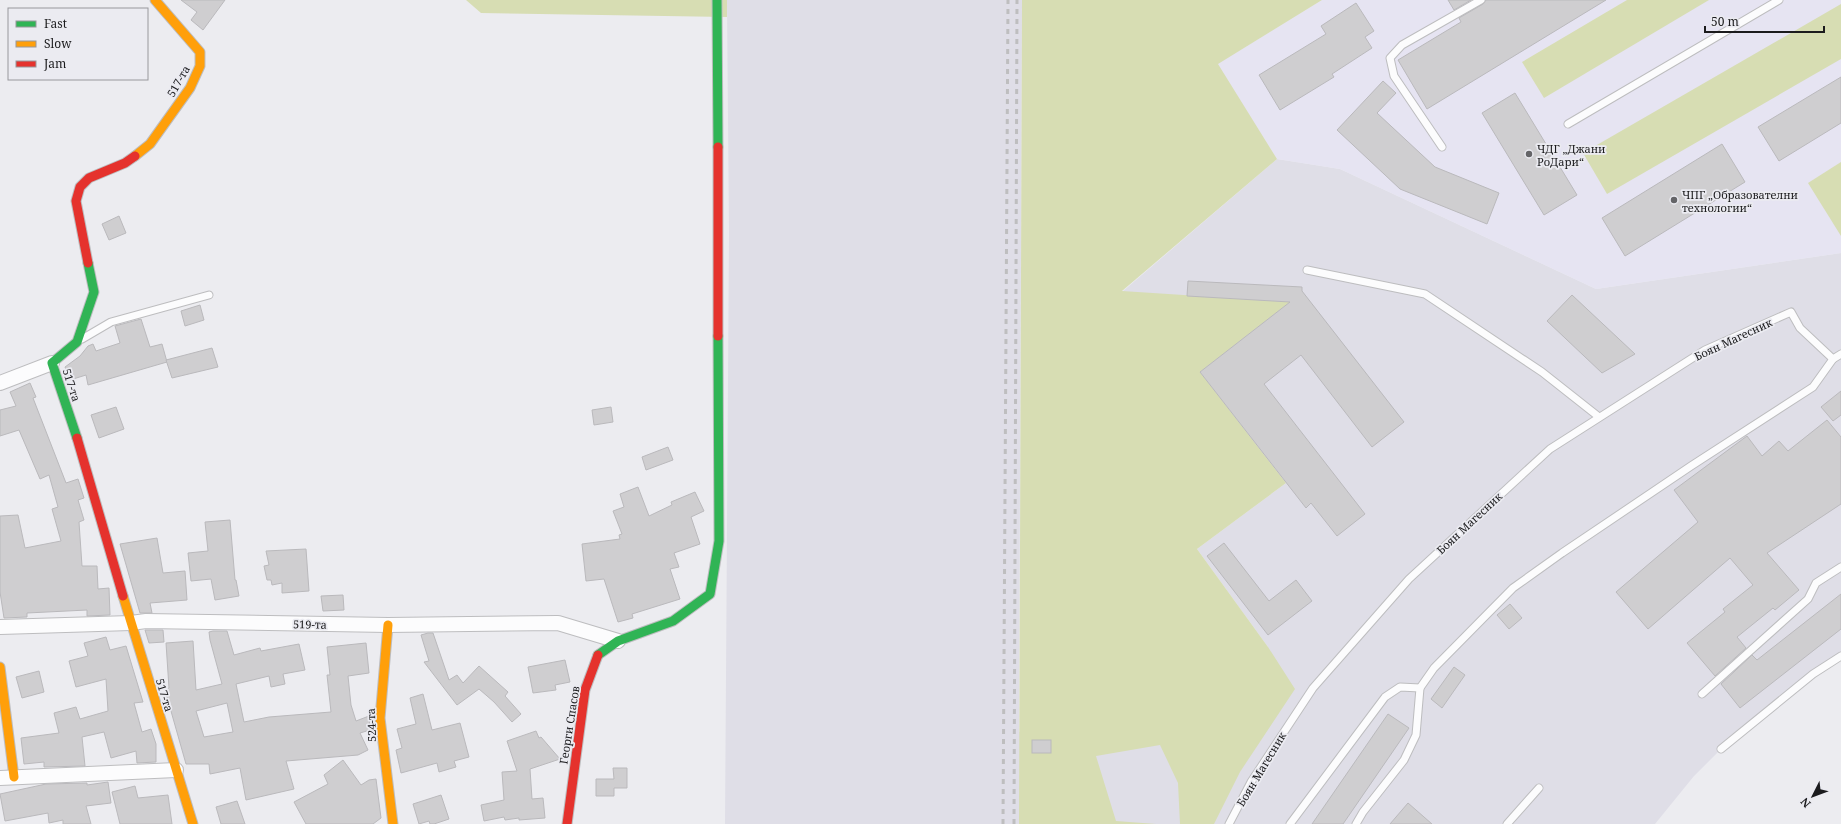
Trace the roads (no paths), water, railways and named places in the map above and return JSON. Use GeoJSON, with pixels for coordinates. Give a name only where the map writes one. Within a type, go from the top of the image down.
{"type":"FeatureCollection","features":[{"type":"Feature","properties":{"kind":"street","name":"517-та"},"geometry":{"type":"LineString","coordinates":[[156,0],[200,52],[200,66],[190,88],[150,144],[125,163],[89,178],[80,187],[76,201],[94,292],[77,342],[52,363],[90,479],[131,623],[193,824]]}},
{"type":"Feature","properties":{"kind":"street","name":"Георги Спасов"},"geometry":{"type":"LineString","coordinates":[[567,824],[585,690],[598,655],[618,641],[673,621],[710,594],[719,541],[717,0]]}},
{"type":"Feature","properties":{"kind":"street"},"geometry":{"type":"LineString","coordinates":[[0,382],[52,363]]}},
{"type":"Feature","properties":{"kind":"street","name":"519-та"},"geometry":{"type":"LineString","coordinates":[[0,627],[131,623],[146,621],[388,625],[558,623],[618,641]]}},
{"type":"Feature","properties":{"kind":"street","name":"524-та"},"geometry":{"type":"LineString","coordinates":[[388,625],[380,718],[393,824]]}},
{"type":"Feature","properties":{"kind":"street"},"geometry":{"type":"LineString","coordinates":[[0,667],[7,778],[176,770]]}},
{"type":"Feature","properties":{"kind":"lane"},"geometry":{"type":"LineString","coordinates":[[1442,147],[1394,76],[1390,58],[1402,45],[1481,0]]}},
{"type":"Feature","properties":{"kind":"lane"},"geometry":{"type":"LineString","coordinates":[[1568,124],[1779,0]]}},
{"type":"Feature","properties":{"kind":"lane"},"geometry":{"type":"LineString","coordinates":[[1307,270],[1425,294],[1542,372],[1599,417]]}},
{"type":"Feature","properties":{"kind":"lane"},"geometry":{"type":"LineString","coordinates":[[77,342],[111,322],[209,295]]}},
{"type":"Feature","properties":{"kind":"lane","name":"Боян Магесник"},"geometry":{"type":"LineString","coordinates":[[1229,824],[1251,782],[1312,688],[1409,578],[1550,449],[1705,350],[1791,312],[1800,328],[1833,359]]}},
{"type":"Feature","properties":{"kind":"lane"},"geometry":{"type":"LineString","coordinates":[[1356,824],[1362,812],[1404,760],[1416,735],[1420,688],[1434,668],[1514,588],[1562,553],[1678,474],[1814,388],[1833,359],[1841,354]]}},
{"type":"Feature","properties":{"kind":"lane"},"geometry":{"type":"LineString","coordinates":[[1702,694],[1808,599],[1816,583],[1841,567]]}},
{"type":"Feature","properties":{"kind":"lane"},"geometry":{"type":"LineString","coordinates":[[1721,749],[1813,674],[1841,656]]}},
{"type":"Feature","properties":{"kind":"lane"},"geometry":{"type":"LineString","coordinates":[[1290,824],[1385,697],[1400,687],[1420,688]]}},
{"type":"Feature","properties":{"kind":"lane"},"geometry":{"type":"LineString","coordinates":[[1507,824],[1539,788]]}},
{"type":"Feature","properties":{"kind":"railway"},"geometry":{"type":"LineString","coordinates":[[1003,824],[1008,0]]}},
{"type":"Feature","properties":{"kind":"railway"},"geometry":{"type":"LineString","coordinates":[[1014,824],[1017,0]]}},
{"type":"Feature","properties":{"kind":"place","name":"ЧДГ „Джани РоДари“"},"geometry":{"type":"Point","coordinates":[1529,154]}},
{"type":"Feature","properties":{"kind":"place","name":"ЧПГ „Образователни технологии“"},"geometry":{"type":"Point","coordinates":[1674,200]}}]}
